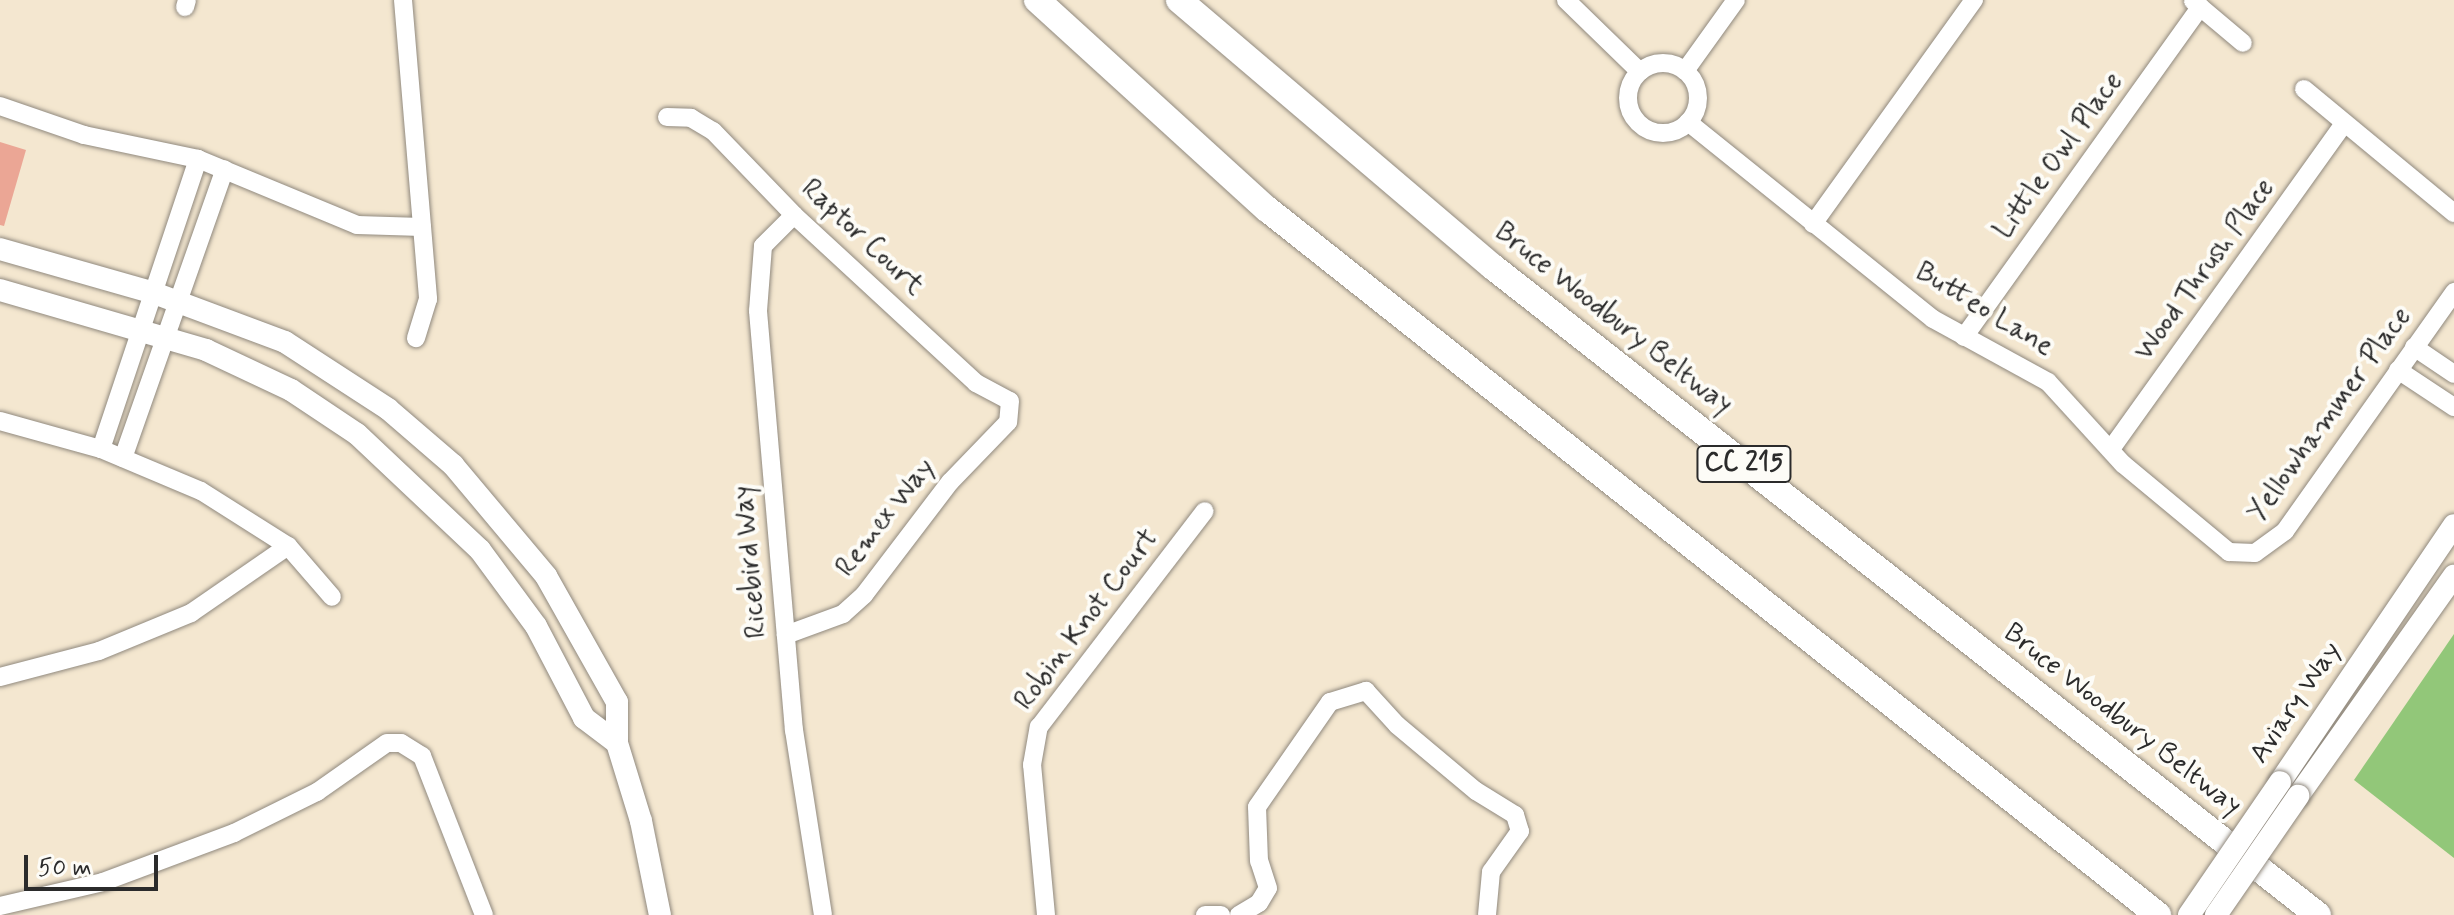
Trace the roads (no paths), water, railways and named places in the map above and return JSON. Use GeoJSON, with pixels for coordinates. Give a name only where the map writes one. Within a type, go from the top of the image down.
{"type":"FeatureCollection","features":[{"type":"Feature","properties":{"kind":"highway"},"geometry":{"type":"LineString","coordinates":[[1037,0],[1267,209],[2158,915]]}},
{"type":"Feature","properties":{"kind":"highway","name":"Bruce Woodbury Beltway"},"geometry":{"type":"LineString","coordinates":[[1179,0],[1493,267],[2318,915]]}},
{"type":"Feature","properties":{"kind":"main road"},"geometry":{"type":"LineString","coordinates":[[0,249],[154,293],[253,328],[317,361],[388,409],[453,465],[537,563],[572,614],[617,702],[617,743],[641,821],[660,915]]}},
{"type":"Feature","properties":{"kind":"main road"},"geometry":{"type":"LineString","coordinates":[[0,290],[165,336],[291,390],[391,462],[496,569],[536,626],[584,718],[617,743]]}},
{"type":"Feature","properties":{"kind":"main road","name":"Aviary Way"},"geometry":{"type":"LineString","coordinates":[[2189,915],[2454,525]]}},
{"type":"Feature","properties":{"kind":"main road","name":"Aviary Way"},"geometry":{"type":"LineString","coordinates":[[2216,915],[2454,576]]}},
{"type":"Feature","properties":{"kind":"street"},"geometry":{"type":"LineString","coordinates":[[403,0],[428,299],[416,338]]}},
{"type":"Feature","properties":{"kind":"street"},"geometry":{"type":"LineString","coordinates":[[1566,0],[1640,72]]}},
{"type":"Feature","properties":{"kind":"street"},"geometry":{"type":"LineString","coordinates":[[1685,71],[1736,0]]}},
{"type":"Feature","properties":{"kind":"street"},"geometry":{"type":"LineString","coordinates":[[1813,224],[1974,0]]}},
{"type":"Feature","properties":{"kind":"street"},"geometry":{"type":"LineString","coordinates":[[2196,4],[2243,43]]}},
{"type":"Feature","properties":{"kind":"street","name":"Little Owl Place"},"geometry":{"type":"LineString","coordinates":[[1964,337],[2196,4]]}},
{"type":"Feature","properties":{"kind":"street"},"geometry":{"type":"LineString","coordinates":[[1663,63],[1685,71],[1698,95],[1688,122],[1664,133],[1640,124],[1629,96],[1640,72],[1663,63]]}},
{"type":"Feature","properties":{"kind":"street"},"geometry":{"type":"LineString","coordinates":[[2304,89],[2454,213]]}},
{"type":"Feature","properties":{"kind":"street"},"geometry":{"type":"LineString","coordinates":[[0,106],[84,135],[198,159],[357,225],[422,227]]}},
{"type":"Feature","properties":{"kind":"street","name":"Raptor Court"},"geometry":{"type":"LineString","coordinates":[[667,117],[691,118],[713,131],[794,215],[976,383],[1010,401],[1010,411]]}},
{"type":"Feature","properties":{"kind":"street","name":"Butteo Lane"},"geometry":{"type":"LineString","coordinates":[[1688,122],[1933,319],[2048,382],[2162,501],[2229,552],[2241,555]]}},
{"type":"Feature","properties":{"kind":"street","name":"Wood Thrush Place"},"geometry":{"type":"LineString","coordinates":[[2111,449],[2344,124]]}},
{"type":"Feature","properties":{"kind":"street"},"geometry":{"type":"LineString","coordinates":[[101,449],[198,159]]}},
{"type":"Feature","properties":{"kind":"street"},"geometry":{"type":"LineString","coordinates":[[123,458],[225,169]]}},
{"type":"Feature","properties":{"kind":"street","name":"Ricebird Way"},"geometry":{"type":"LineString","coordinates":[[794,215],[763,246],[757,274],[794,730],[823,915]]}},
{"type":"Feature","properties":{"kind":"street","name":"Yellowhammer Place"},"geometry":{"type":"LineString","coordinates":[[2241,555],[2255,553],[2285,531],[2454,292]]}},
{"type":"Feature","properties":{"kind":"street"},"geometry":{"type":"LineString","coordinates":[[2414,347],[2454,374],[2438,396]]}},
{"type":"Feature","properties":{"kind":"street"},"geometry":{"type":"LineString","coordinates":[[2398,370],[2454,407]]}},
{"type":"Feature","properties":{"kind":"street","name":"Remex Way"},"geometry":{"type":"LineString","coordinates":[[786,635],[843,614],[864,595],[950,482],[1008,422],[1010,411]]}},
{"type":"Feature","properties":{"kind":"street"},"geometry":{"type":"LineString","coordinates":[[0,421],[101,449],[201,491],[288,546],[332,597]]}},
{"type":"Feature","properties":{"kind":"street","name":"Robin Knot Court"},"geometry":{"type":"LineString","coordinates":[[1046,915],[1032,765],[1039,727],[1205,511]]}},
{"type":"Feature","properties":{"kind":"street"},"geometry":{"type":"LineString","coordinates":[[0,677],[99,651],[191,613],[288,546]]}},
{"type":"Feature","properties":{"kind":"street"},"geometry":{"type":"LineString","coordinates":[[1239,915],[1259,903],[1268,888],[1259,861],[1257,807],[1330,702],[1366,691],[1377,698],[1397,725],[1476,791],[1506,806],[1517,823],[1516,844],[1491,872],[1487,915]]}},
{"type":"Feature","properties":{"kind":"street"},"geometry":{"type":"LineString","coordinates":[[9,908],[103,882],[234,833],[317,792],[380,747],[401,743],[422,756],[484,915]]}},
{"type":"Feature","properties":{"kind":"street"},"geometry":{"type":"LineString","coordinates":[[1205,915],[1221,915]]}}]}
